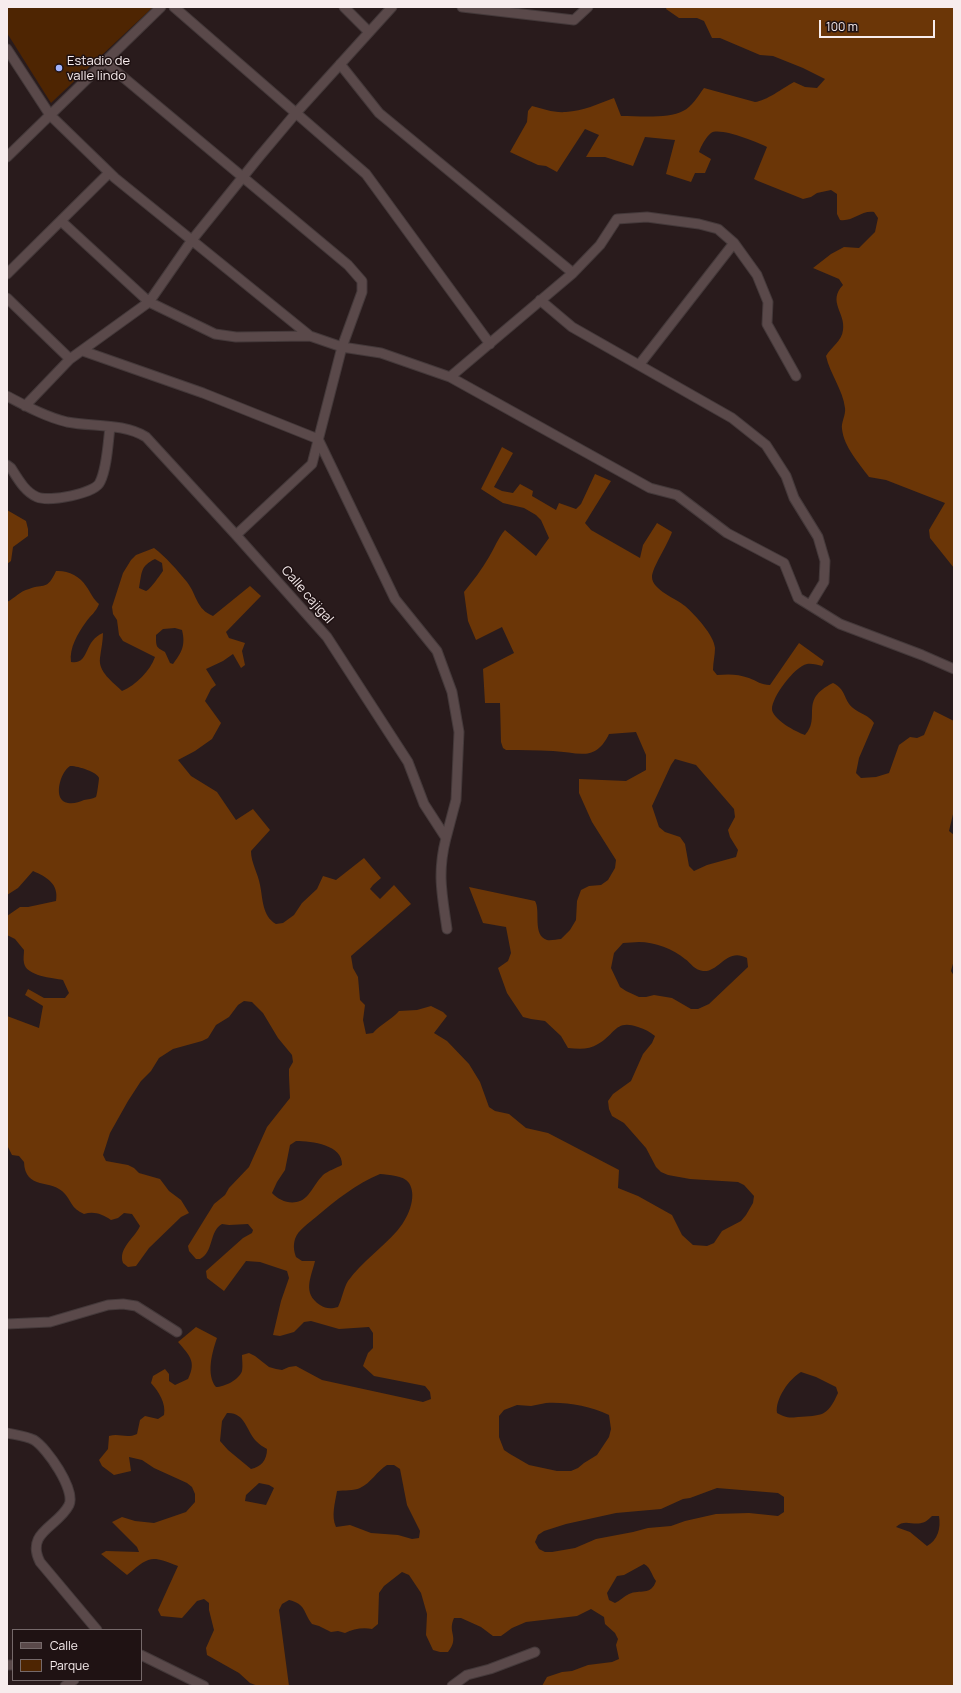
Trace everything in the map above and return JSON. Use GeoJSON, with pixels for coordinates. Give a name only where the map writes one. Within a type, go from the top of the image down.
{"type":"FeatureCollection","features":[{"type":"Feature","properties":{"kind":"street"},"geometry":{"type":"LineString","coordinates":[[7,157],[161,7]]}},
{"type":"Feature","properties":{"kind":"street"},"geometry":{"type":"LineString","coordinates":[[174,7],[366,174],[490,344]]}},
{"type":"Feature","properties":{"kind":"street"},"geometry":{"type":"LineString","coordinates":[[344,7],[369,32]]}},
{"type":"Feature","properties":{"kind":"street"},"geometry":{"type":"LineString","coordinates":[[25,406],[70,359],[149,302],[192,240],[243,177],[296,113],[392,7]]}},
{"type":"Feature","properties":{"kind":"street"},"geometry":{"type":"LineString","coordinates":[[462,7],[574,20],[588,7]]}},
{"type":"Feature","properties":{"kind":"street"},"geometry":{"type":"LineString","coordinates":[[7,50],[50,115],[110,173],[310,336]]}},
{"type":"Feature","properties":{"kind":"street"},"geometry":{"type":"LineString","coordinates":[[105,62],[348,265],[362,281],[362,292],[342,346],[312,464],[236,535]]}},
{"type":"Feature","properties":{"kind":"street"},"geometry":{"type":"LineString","coordinates":[[340,64],[379,113],[573,273]]}},
{"type":"Feature","properties":{"kind":"street"},"geometry":{"type":"LineString","coordinates":[[7,274],[110,173]]}},
{"type":"Feature","properties":{"kind":"street"},"geometry":{"type":"LineString","coordinates":[[450,377],[573,273],[600,245],[617,219],[647,217],[699,224],[718,229],[734,243],[757,275],[768,302],[767,324],[796,376]]}},
{"type":"Feature","properties":{"kind":"street"},"geometry":{"type":"LineString","coordinates":[[62,221],[149,302],[216,334],[236,337],[310,336],[342,346],[381,353],[450,377],[650,488],[677,495],[727,533],[784,563],[798,598],[840,624],[922,655],[954,669]]}},
{"type":"Feature","properties":{"kind":"street"},"geometry":{"type":"LineString","coordinates":[[639,365],[734,243]]}},
{"type":"Feature","properties":{"kind":"street"},"geometry":{"type":"LineString","coordinates":[[7,298],[70,359]]}},
{"type":"Feature","properties":{"kind":"street"},"geometry":{"type":"LineString","coordinates":[[540,300],[572,327],[732,418],[766,445],[786,476],[794,498],[818,536],[825,561],[824,582],[810,605]]}},
{"type":"Feature","properties":{"kind":"street"},"geometry":{"type":"LineString","coordinates":[[83,351],[203,393],[318,439],[395,599],[437,651],[452,692],[459,732],[456,800],[441,857],[440,878],[447,929]]}},
{"type":"Feature","properties":{"kind":"street","name":"Calle cajigal"},"geometry":{"type":"LineString","coordinates":[[7,396],[40,413],[67,422],[136,431],[146,437],[327,637],[408,762],[424,804],[446,838]]}},
{"type":"Feature","properties":{"kind":"street"},"geometry":{"type":"LineString","coordinates":[[7,466],[11,468],[27,491],[45,499],[83,492],[95,488],[100,483],[106,458],[110,428]]}},
{"type":"Feature","properties":{"kind":"street"},"geometry":{"type":"LineString","coordinates":[[7,1324],[50,1322],[108,1305],[123,1304],[136,1306],[177,1332]]}},
{"type":"Feature","properties":{"kind":"street"},"geometry":{"type":"LineString","coordinates":[[7,1433],[33,1440],[48,1452],[69,1491],[70,1504],[60,1518],[39,1535],[36,1555],[40,1562],[96,1629]]}},
{"type":"Feature","properties":{"kind":"street"},"geometry":{"type":"LineString","coordinates":[[452,1686],[467,1675],[490,1669],[535,1652]]}},
{"type":"Feature","properties":{"kind":"street"},"geometry":{"type":"LineString","coordinates":[[142,1655],[204,1686]]}},
{"type":"Feature","properties":{"kind":"green space","name":"Estadio de valle lindo"},"geometry":{"type":"Polygon","coordinates":[[[7,7],[153,7],[51,103],[7,33],[7,7]]]}},
{"type":"Feature","properties":{"kind":"shaded area"},"geometry":{"type":"Polygon","coordinates":[[[667,7],[954,7],[954,568],[930,538],[929,530],[945,503],[886,480],[869,477],[852,454],[843,436],[842,426],[845,411],[844,401],[826,356],[841,337],[843,330],[837,297],[843,285],[839,279],[813,268],[831,254],[844,247],[859,248],[875,232],[878,218],[874,212],[840,220],[837,214],[837,194],[831,190],[817,193],[811,197],[803,199],[754,179],[767,147],[730,133],[716,132],[711,133],[707,137],[699,152],[711,159],[705,173],[695,173],[691,182],[666,174],[675,140],[645,137],[633,166],[605,157],[586,157],[599,135],[585,129],[557,172],[546,166],[538,165],[510,152],[527,122],[528,111],[532,106],[553,111],[566,112],[584,109],[614,98],[621,116],[662,116],[677,114],[689,107],[704,88],[755,102],[769,97],[794,82],[805,87],[817,88],[825,79],[773,56],[760,55],[720,38],[712,38],[704,21],[697,18],[679,18],[666,9],[667,7]]]}},
{"type":"Feature","properties":{"kind":"shaded area"},"geometry":{"type":"Polygon","coordinates":[[[502,447],[513,453],[494,487],[502,491],[513,493],[520,484],[533,491],[532,496],[556,510],[559,503],[576,509],[581,504],[595,474],[611,481],[585,523],[591,530],[640,558],[643,545],[657,523],[672,532],[653,573],[653,582],[660,590],[685,606],[708,631],[714,643],[713,670],[717,675],[729,674],[741,676],[762,684],[770,685],[799,643],[824,661],[822,666],[807,664],[802,666],[790,676],[776,697],[772,709],[773,713],[785,725],[805,735],[812,722],[813,702],[816,696],[822,689],[833,683],[841,689],[850,705],[870,718],[874,723],[859,758],[856,773],[861,778],[876,777],[889,773],[899,745],[910,737],[917,738],[924,735],[934,711],[954,721],[954,810],[949,831],[954,835],[954,960],[951,971],[954,976],[954,1686],[542,1686],[547,1677],[562,1672],[572,1671],[588,1665],[612,1662],[619,1659],[616,1645],[618,1639],[615,1633],[605,1624],[604,1617],[591,1609],[577,1616],[526,1622],[512,1628],[501,1636],[493,1636],[481,1627],[461,1618],[454,1618],[452,1623],[453,1642],[451,1647],[448,1652],[440,1652],[433,1650],[426,1635],[427,1614],[421,1593],[409,1575],[402,1572],[384,1586],[379,1593],[378,1624],[372,1629],[365,1628],[351,1630],[345,1633],[338,1631],[331,1632],[312,1624],[304,1609],[298,1604],[289,1600],[282,1604],[279,1610],[289,1686],[258,1686],[250,1683],[239,1673],[207,1655],[206,1648],[214,1630],[209,1610],[209,1603],[204,1599],[197,1601],[182,1618],[161,1616],[158,1610],[178,1566],[161,1560],[151,1559],[141,1564],[127,1575],[101,1554],[106,1551],[139,1552],[137,1547],[112,1522],[122,1517],[135,1521],[154,1523],[186,1512],[195,1502],[195,1494],[192,1487],[187,1483],[154,1468],[142,1460],[129,1457],[131,1471],[114,1475],[102,1466],[99,1460],[108,1449],[109,1436],[130,1436],[137,1434],[140,1420],[145,1416],[158,1419],[164,1415],[164,1406],[161,1398],[151,1383],[153,1376],[165,1369],[169,1374],[169,1381],[175,1385],[188,1379],[191,1373],[192,1363],[178,1342],[196,1327],[217,1338],[211,1363],[211,1376],[216,1387],[227,1384],[238,1377],[242,1371],[242,1355],[249,1353],[269,1367],[276,1369],[282,1370],[296,1366],[322,1380],[423,1402],[431,1399],[430,1392],[425,1386],[374,1376],[363,1366],[368,1353],[373,1348],[373,1333],[369,1327],[339,1329],[311,1321],[304,1322],[294,1332],[280,1336],[273,1335],[281,1301],[289,1278],[287,1271],[260,1262],[246,1261],[224,1291],[207,1278],[206,1271],[243,1238],[252,1233],[253,1230],[248,1224],[222,1224],[215,1231],[208,1252],[200,1259],[196,1259],[189,1251],[188,1246],[214,1204],[225,1195],[229,1188],[249,1167],[267,1127],[290,1098],[289,1069],[293,1062],[292,1055],[278,1038],[263,1013],[252,1002],[244,1001],[238,1005],[229,1017],[216,1025],[208,1038],[173,1049],[159,1058],[151,1071],[141,1081],[110,1133],[103,1155],[106,1161],[128,1165],[139,1173],[160,1179],[169,1191],[181,1200],[189,1213],[181,1217],[149,1248],[136,1266],[128,1267],[123,1263],[122,1258],[127,1244],[140,1226],[132,1214],[124,1213],[118,1218],[111,1220],[98,1214],[84,1214],[80,1212],[74,1207],[60,1189],[34,1181],[29,1177],[24,1162],[19,1156],[12,1155],[7,1145],[7,1016],[39,1028],[43,1006],[25,995],[28,989],[44,998],[65,998],[69,993],[63,980],[40,976],[30,971],[24,963],[24,950],[15,939],[7,935],[7,916],[20,907],[28,907],[56,901],[56,890],[51,882],[33,871],[18,888],[7,895],[7,602],[26,590],[47,584],[56,571],[69,573],[80,579],[99,604],[77,636],[71,651],[71,662],[81,660],[92,641],[103,633],[100,658],[101,668],[122,691],[142,677],[150,667],[155,657],[123,641],[119,635],[117,620],[113,614],[112,607],[123,573],[136,555],[154,548],[187,582],[203,610],[213,616],[250,586],[261,596],[226,632],[229,638],[245,643],[242,651],[245,665],[241,668],[233,654],[223,661],[206,669],[216,685],[211,689],[205,701],[221,723],[212,739],[195,751],[178,760],[191,776],[217,792],[236,820],[253,809],[270,830],[251,851],[266,912],[271,921],[276,924],[283,923],[294,915],[302,903],[317,889],[323,876],[336,880],[364,858],[381,878],[370,889],[380,899],[394,885],[411,904],[351,956],[353,968],[358,977],[360,1000],[365,1005],[363,1020],[366,1034],[373,1033],[399,1011],[417,1010],[431,1006],[443,1012],[447,1016],[434,1033],[447,1041],[469,1064],[480,1082],[489,1107],[495,1111],[509,1114],[526,1128],[548,1133],[619,1170],[618,1188],[638,1196],[672,1215],[682,1235],[693,1245],[707,1246],[714,1243],[722,1231],[741,1221],[753,1203],[754,1196],[744,1185],[738,1182],[690,1179],[668,1175],[661,1172],[656,1167],[646,1148],[624,1123],[612,1116],[608,1101],[613,1094],[631,1081],[643,1054],[652,1043],[655,1036],[641,1028],[625,1025],[620,1026],[595,1046],[584,1049],[568,1048],[561,1036],[545,1021],[523,1017],[507,993],[498,968],[508,961],[511,953],[506,927],[483,923],[469,887],[535,901],[537,905],[538,928],[542,937],[547,940],[561,939],[570,930],[576,920],[577,901],[581,890],[589,886],[601,885],[608,880],[615,868],[616,860],[592,822],[579,793],[579,779],[626,781],[646,770],[646,755],[636,732],[609,734],[604,743],[598,749],[585,754],[506,750],[503,748],[501,742],[500,703],[485,703],[483,669],[514,653],[502,627],[476,640],[468,621],[464,592],[483,566],[498,539],[505,530],[536,556],[549,538],[541,520],[536,515],[524,508],[503,503],[481,489],[502,447]],[[155,559],[147,564],[142,570],[139,588],[146,591],[163,571],[162,563],[155,559]],[[175,628],[163,629],[156,635],[156,644],[165,652],[170,663],[173,664],[182,649],[182,630],[175,628]],[[675,759],[671,765],[652,806],[659,827],[665,832],[680,837],[685,844],[689,866],[694,871],[707,865],[736,857],[738,850],[730,837],[728,830],[735,817],[734,809],[696,765],[675,759]],[[70,766],[66,769],[61,780],[59,792],[63,801],[74,803],[96,797],[99,778],[91,771],[70,766]],[[639,942],[623,943],[614,953],[611,968],[620,987],[626,991],[639,997],[654,995],[672,998],[691,1009],[698,1009],[709,1004],[748,967],[747,958],[740,955],[728,958],[709,971],[703,971],[695,968],[680,955],[670,949],[651,943],[639,942]],[[296,1141],[290,1145],[285,1170],[272,1193],[285,1201],[299,1201],[308,1195],[323,1175],[342,1165],[341,1158],[332,1149],[318,1143],[296,1141]],[[380,1174],[354,1188],[304,1227],[296,1236],[294,1242],[296,1257],[302,1261],[315,1261],[310,1279],[309,1290],[314,1300],[326,1308],[338,1307],[348,1281],[401,1226],[408,1215],[412,1201],[409,1183],[403,1178],[396,1176],[380,1174]],[[801,1372],[788,1384],[778,1402],[777,1413],[792,1418],[822,1414],[827,1411],[838,1393],[836,1387],[816,1377],[801,1372]],[[546,1403],[531,1406],[517,1405],[504,1410],[499,1416],[499,1437],[504,1450],[529,1465],[557,1471],[571,1471],[597,1455],[609,1437],[611,1429],[609,1415],[578,1405],[546,1403]],[[227,1413],[222,1421],[220,1441],[228,1450],[251,1469],[258,1467],[265,1460],[267,1449],[256,1441],[238,1415],[227,1413]],[[387,1465],[358,1489],[337,1491],[334,1505],[336,1527],[350,1525],[371,1533],[398,1535],[412,1539],[419,1538],[420,1531],[407,1505],[400,1469],[394,1465],[387,1465]],[[259,1483],[246,1495],[245,1501],[266,1505],[274,1488],[269,1485],[259,1483]],[[717,1488],[690,1498],[683,1499],[661,1509],[616,1513],[566,1524],[544,1531],[538,1535],[535,1542],[539,1549],[545,1552],[552,1552],[575,1548],[596,1539],[648,1528],[671,1526],[685,1521],[716,1514],[749,1513],[778,1516],[784,1512],[784,1497],[778,1493],[717,1488]],[[932,1516],[927,1521],[917,1524],[904,1523],[896,1527],[910,1532],[927,1546],[934,1540],[938,1533],[940,1525],[939,1516],[932,1516]],[[644,1564],[624,1575],[617,1576],[607,1593],[609,1600],[615,1603],[629,1594],[651,1589],[656,1581],[650,1569],[644,1564]]]}},
{"type":"Feature","properties":{"kind":"shaded area"},"geometry":{"type":"Polygon","coordinates":[[[7,510],[26,521],[28,536],[13,547],[11,561],[7,564],[7,510]]]}},
{"type":"Feature","properties":{"kind":"place","name":"Estadio de valle lindo"},"geometry":{"type":"Point","coordinates":[59,68]}}]}
